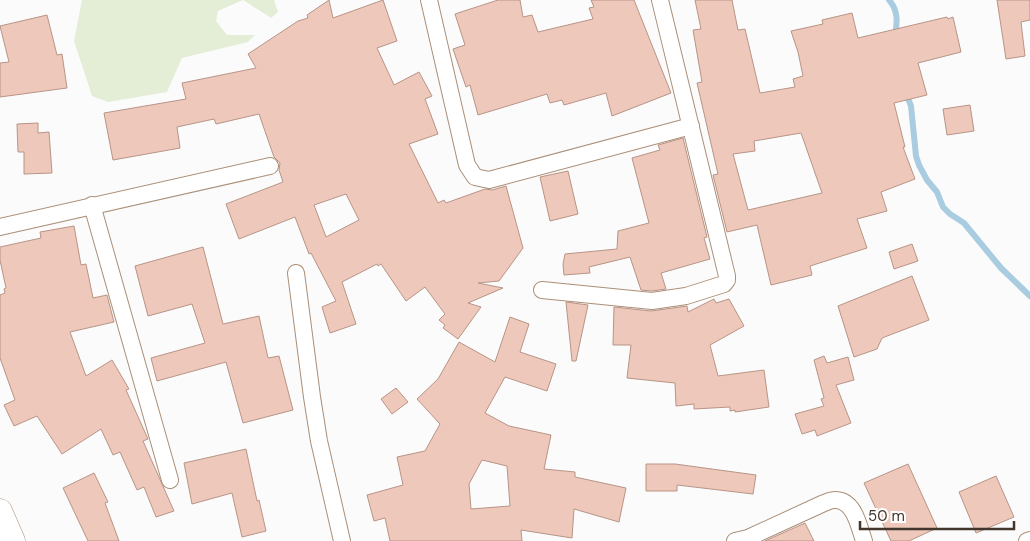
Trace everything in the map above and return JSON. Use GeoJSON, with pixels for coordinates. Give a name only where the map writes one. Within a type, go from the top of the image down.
{"type":"FeatureCollection","features":[{"type":"Feature","properties":{"kind":"main road"},"geometry":{"type":"LineString","coordinates":[[0,511],[13,541]]}},
{"type":"Feature","properties":{"kind":"street"},"geometry":{"type":"LineString","coordinates":[[429,0],[467,165],[475,177],[489,180],[691,126]]}},
{"type":"Feature","properties":{"kind":"street"},"geometry":{"type":"LineString","coordinates":[[542,290],[652,301],[686,296],[724,284],[727,280],[660,0]]}},
{"type":"Feature","properties":{"kind":"street"},"geometry":{"type":"LineString","coordinates":[[0,227],[270,166]]}},
{"type":"Feature","properties":{"kind":"street"},"geometry":{"type":"LineString","coordinates":[[92,205],[170,480]]}},
{"type":"Feature","properties":{"kind":"street"},"geometry":{"type":"LineString","coordinates":[[296,272],[319,441],[342,541]]}},
{"type":"Feature","properties":{"kind":"street"},"geometry":{"type":"LineString","coordinates":[[735,541],[748,538],[824,503],[836,500],[847,504],[855,514],[864,541]]}},
{"type":"Feature","properties":{"kind":"green space"},"geometry":{"type":"Polygon","coordinates":[[[82,0],[243,0],[218,11],[216,21],[227,35],[255,35],[248,42],[182,58],[167,92],[108,102],[92,96],[74,41],[82,0]]]}},
{"type":"Feature","properties":{"kind":"green space"},"geometry":{"type":"Polygon","coordinates":[[[243,0],[274,0],[278,12],[271,18],[243,0]]]}},
{"type":"Feature","properties":{"kind":"building"},"geometry":{"type":"Polygon","coordinates":[[[329,0],[333,18],[383,0],[397,41],[377,48],[394,85],[419,72],[432,96],[425,99],[438,134],[409,144],[438,203],[444,200],[446,203],[485,189],[492,190],[506,186],[523,248],[499,281],[478,283],[503,288],[468,303],[481,307],[458,339],[443,328],[445,325],[439,320],[445,314],[425,287],[406,301],[381,264],[378,266],[377,264],[342,282],[356,324],[330,333],[322,307],[336,301],[311,253],[309,254],[295,217],[239,239],[226,204],[283,182],[279,170],[280,163],[274,157],[259,114],[216,124],[214,119],[177,127],[180,148],[113,160],[104,113],[186,99],[182,83],[256,68],[248,54],[298,21],[308,18],[307,15],[329,0]],[[346,194],[314,205],[326,237],[359,220],[346,194]]]}},
{"type":"Feature","properties":{"kind":"building"},"geometry":{"type":"Polygon","coordinates":[[[498,0],[520,0],[523,17],[532,15],[538,32],[593,19],[589,8],[594,7],[591,0],[634,0],[671,93],[612,116],[606,93],[564,105],[562,100],[550,103],[547,94],[478,115],[470,85],[466,87],[453,49],[465,45],[455,14],[498,0]]]}},
{"type":"Feature","properties":{"kind":"building"},"geometry":{"type":"Polygon","coordinates":[[[695,0],[732,0],[738,30],[745,29],[760,93],[795,87],[793,79],[803,76],[791,31],[823,24],[822,20],[852,13],[858,38],[953,17],[961,52],[918,63],[927,95],[894,103],[905,147],[903,147],[915,179],[881,192],[887,211],[857,219],[867,248],[810,266],[812,275],[771,285],[757,225],[727,232],[713,175],[718,174],[697,83],[702,82],[693,30],[701,29],[695,0]],[[801,133],[754,141],[755,151],[733,154],[748,210],[822,193],[801,133]]]}},
{"type":"Feature","properties":{"kind":"building"},"geometry":{"type":"Polygon","coordinates":[[[997,0],[1030,0],[1030,20],[1021,22],[1025,56],[1006,59],[997,0]]]}},
{"type":"Feature","properties":{"kind":"building"},"geometry":{"type":"Polygon","coordinates":[[[47,15],[57,55],[62,54],[67,88],[0,97],[0,63],[9,62],[0,26],[47,15]]]}},
{"type":"Feature","properties":{"kind":"building"},"geometry":{"type":"Polygon","coordinates":[[[970,105],[974,131],[947,135],[943,109],[970,105]]]}},
{"type":"Feature","properties":{"kind":"building"},"geometry":{"type":"Polygon","coordinates":[[[38,123],[38,133],[49,132],[52,173],[24,174],[24,152],[18,152],[17,124],[38,123]]]}},
{"type":"Feature","properties":{"kind":"building"},"geometry":{"type":"Polygon","coordinates":[[[683,138],[707,237],[704,238],[710,259],[661,273],[666,289],[652,291],[641,290],[630,257],[589,267],[590,273],[564,275],[563,264],[565,254],[617,249],[618,231],[649,223],[632,158],[660,150],[658,145],[683,138]]]}},
{"type":"Feature","properties":{"kind":"building"},"geometry":{"type":"Polygon","coordinates":[[[568,171],[578,214],[550,221],[540,177],[568,171]]]}},
{"type":"Feature","properties":{"kind":"building"},"geometry":{"type":"Polygon","coordinates":[[[74,226],[81,265],[86,264],[93,298],[107,295],[114,322],[70,332],[86,376],[112,360],[129,389],[126,390],[148,439],[143,441],[174,511],[156,517],[144,487],[137,490],[120,452],[113,455],[101,429],[62,454],[37,416],[14,426],[4,405],[15,400],[0,358],[0,295],[5,293],[4,289],[6,288],[0,260],[0,247],[41,238],[40,232],[74,226]]]}},
{"type":"Feature","properties":{"kind":"building"},"geometry":{"type":"Polygon","coordinates":[[[912,244],[918,261],[894,269],[889,252],[912,244]]]}},
{"type":"Feature","properties":{"kind":"building"},"geometry":{"type":"Polygon","coordinates":[[[203,247],[223,324],[259,316],[268,358],[279,356],[293,410],[243,423],[226,362],[157,381],[151,358],[205,343],[192,304],[148,316],[135,266],[203,247]]]}},
{"type":"Feature","properties":{"kind":"building"},"geometry":{"type":"Polygon","coordinates":[[[912,276],[929,320],[882,338],[877,349],[854,357],[838,306],[912,276]]]}},
{"type":"Feature","properties":{"kind":"building"},"geometry":{"type":"Polygon","coordinates":[[[714,299],[716,303],[729,299],[744,326],[710,345],[718,376],[764,370],[769,407],[735,412],[735,410],[730,411],[730,407],[694,409],[694,404],[676,406],[675,383],[627,378],[631,345],[613,345],[614,307],[651,311],[687,306],[688,312],[714,299]]]}},
{"type":"Feature","properties":{"kind":"building"},"geometry":{"type":"Polygon","coordinates":[[[566,302],[588,305],[576,361],[572,361],[566,302]]]}},
{"type":"Feature","properties":{"kind":"building"},"geometry":{"type":"Polygon","coordinates":[[[510,317],[529,324],[520,352],[556,364],[547,391],[505,377],[485,413],[509,426],[551,435],[544,469],[575,472],[575,477],[626,488],[619,522],[574,509],[572,538],[521,530],[522,541],[390,541],[385,518],[374,521],[367,495],[403,485],[397,457],[425,451],[440,424],[417,399],[438,379],[459,342],[495,362],[510,317]],[[482,460],[469,484],[471,509],[510,506],[507,466],[482,460]]]}},
{"type":"Feature","properties":{"kind":"building"},"geometry":{"type":"Polygon","coordinates":[[[824,356],[827,363],[848,357],[854,380],[836,385],[851,423],[817,436],[815,430],[802,434],[795,414],[824,406],[821,399],[824,398],[814,360],[824,356]]]}},
{"type":"Feature","properties":{"kind":"building"},"geometry":{"type":"Polygon","coordinates":[[[396,388],[408,402],[392,414],[381,399],[396,388]]]}},
{"type":"Feature","properties":{"kind":"building"},"geometry":{"type":"Polygon","coordinates":[[[246,449],[257,501],[259,500],[266,531],[242,537],[232,493],[192,504],[184,463],[246,449]]]}},
{"type":"Feature","properties":{"kind":"building"},"geometry":{"type":"Polygon","coordinates":[[[646,464],[675,464],[756,475],[753,494],[677,485],[677,491],[646,491],[646,464]]]}},
{"type":"Feature","properties":{"kind":"building"},"geometry":{"type":"Polygon","coordinates":[[[908,464],[937,528],[909,541],[891,541],[864,483],[908,464]]]}},
{"type":"Feature","properties":{"kind":"building"},"geometry":{"type":"Polygon","coordinates":[[[94,473],[108,502],[105,503],[119,541],[88,541],[63,488],[94,473]]]}},
{"type":"Feature","properties":{"kind":"building"},"geometry":{"type":"Polygon","coordinates":[[[996,476],[1014,517],[976,533],[959,492],[996,476]]]}},
{"type":"Feature","properties":{"kind":"building"},"geometry":{"type":"Polygon","coordinates":[[[805,523],[814,541],[765,541],[805,523]]]}},
{"type":"Feature","properties":{"kind":"waterway"},"geometry":{"type":"LineString","coordinates":[[889,0],[896,13],[895,37]]}},
{"type":"Feature","properties":{"kind":"waterway"},"geometry":{"type":"LineString","coordinates":[[906,93],[911,106],[916,156],[927,180],[937,192],[943,207],[964,223],[1001,268],[1030,296]]}}]}
